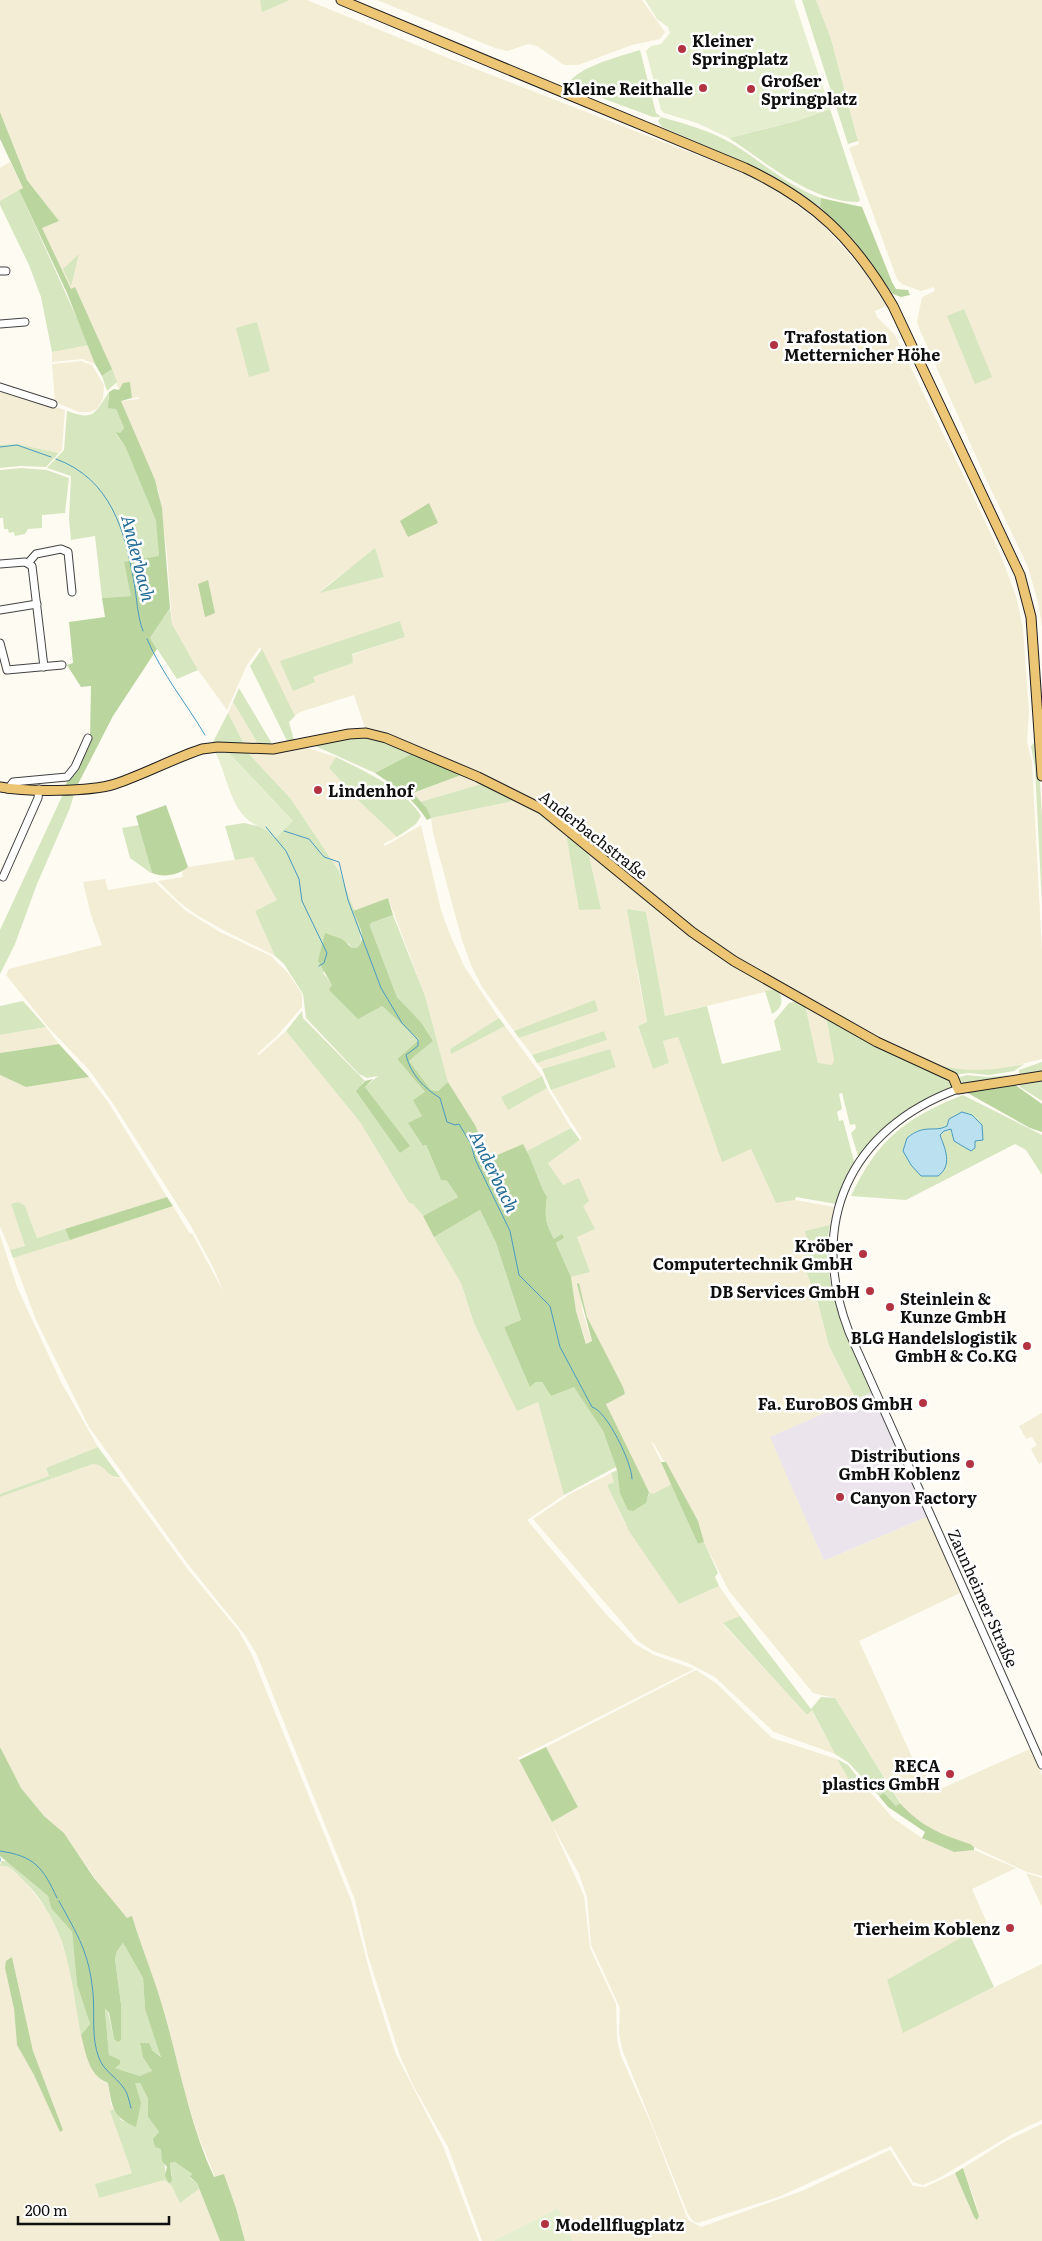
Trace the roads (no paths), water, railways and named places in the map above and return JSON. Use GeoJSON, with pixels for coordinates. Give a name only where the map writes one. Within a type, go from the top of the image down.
{"type":"FeatureCollection","features":[{"type":"Feature","properties":{"kind":"main road"},"geometry":{"type":"LineString","coordinates":[[341,0],[690,144],[773,182],[800,199],[847,240],[872,270],[893,306],[1020,575],[1031,617],[1042,776]]}},
{"type":"Feature","properties":{"kind":"main road","name":"Anderbachstraße"},"geometry":{"type":"LineString","coordinates":[[4,788],[83,789],[114,784],[192,753],[210,748],[274,750],[358,733],[386,738],[478,777],[542,809],[692,932],[734,961],[877,1042],[953,1077],[958,1089]]}},
{"type":"Feature","properties":{"kind":"main road","name":"Zaunheimer Straße"},"geometry":{"type":"LineString","coordinates":[[958,1089],[1042,1076]]}},
{"type":"Feature","properties":{"kind":"street"},"geometry":{"type":"LineString","coordinates":[[0,324],[25,322]]}},
{"type":"Feature","properties":{"kind":"street"},"geometry":{"type":"LineString","coordinates":[[0,387],[53,404]]}},
{"type":"Feature","properties":{"kind":"street"},"geometry":{"type":"LineString","coordinates":[[0,564],[28,562],[36,554],[61,548],[68,552],[72,592]]}},
{"type":"Feature","properties":{"kind":"street"},"geometry":{"type":"LineString","coordinates":[[28,562],[32,566],[44,667]]}},
{"type":"Feature","properties":{"kind":"street"},"geometry":{"type":"LineString","coordinates":[[0,610],[37,604]]}},
{"type":"Feature","properties":{"kind":"street"},"geometry":{"type":"LineString","coordinates":[[0,643],[7,670],[62,665]]}},
{"type":"Feature","properties":{"kind":"street"},"geometry":{"type":"LineString","coordinates":[[4,788],[13,782],[67,777],[75,767],[88,738]]}},
{"type":"Feature","properties":{"kind":"street"},"geometry":{"type":"LineString","coordinates":[[4,877],[38,798],[39,789]]}},
{"type":"Feature","properties":{"kind":"street","name":"Zaunheimer Straße"},"geometry":{"type":"LineString","coordinates":[[958,1089],[926,1102],[911,1111],[890,1127],[868,1150],[850,1179],[838,1208],[832,1241],[833,1274],[839,1303],[849,1331],[1042,1765]]}},
{"type":"Feature","properties":{"kind":"water"},"geometry":{"type":"Polygon","coordinates":[[[962,1112],[972,1115],[982,1125],[983,1140],[975,1141],[975,1148],[971,1151],[954,1141],[951,1129],[944,1131],[940,1135],[947,1162],[943,1172],[938,1176],[921,1176],[911,1165],[903,1151],[907,1138],[913,1133],[924,1129],[938,1129],[947,1126],[949,1119],[962,1112]]]}},
{"type":"Feature","properties":{"kind":"waterway","name":"Anderbach"},"geometry":{"type":"LineString","coordinates":[[0,447],[17,445],[51,457]]}},
{"type":"Feature","properties":{"kind":"waterway","name":"Anderbach"},"geometry":{"type":"LineString","coordinates":[[56,459],[75,468],[90,479],[112,509],[126,544],[139,619],[143,631]]}},
{"type":"Feature","properties":{"kind":"waterway","name":"Anderbach"},"geometry":{"type":"LineString","coordinates":[[147,639],[167,676],[205,735]]}},
{"type":"Feature","properties":{"kind":"waterway"},"geometry":{"type":"LineString","coordinates":[[266,827],[286,851],[299,879],[302,901],[327,953],[324,963],[319,966]]}},
{"type":"Feature","properties":{"kind":"waterway","name":"Anderbach"},"geometry":{"type":"LineString","coordinates":[[284,831],[309,839],[324,857],[339,862],[348,900],[381,988],[402,1023],[418,1040],[418,1046],[406,1055],[411,1069],[424,1085],[440,1098],[447,1122],[455,1125],[459,1124],[471,1144],[475,1159],[510,1231],[519,1275],[550,1306],[560,1347],[592,1407],[605,1418],[618,1439],[628,1462],[632,1479]]}},
{"type":"Feature","properties":{"kind":"waterway"},"geometry":{"type":"LineString","coordinates":[[0,1851],[21,1856],[36,1865],[47,1878],[57,1898]]}},
{"type":"Feature","properties":{"kind":"waterway"},"geometry":{"type":"LineString","coordinates":[[59,1901],[82,1945],[89,1966],[93,1993],[95,2042],[99,2058],[125,2089],[131,2108]]}},
{"type":"Feature","properties":{"kind":"place","name":"Kleiner Springplatz"},"geometry":{"type":"Point","coordinates":[682,49]}},
{"type":"Feature","properties":{"kind":"place","name":"Kleine Reithalle"},"geometry":{"type":"Point","coordinates":[703,88]}},
{"type":"Feature","properties":{"kind":"place","name":"Großer Springplatz"},"geometry":{"type":"Point","coordinates":[751,89]}},
{"type":"Feature","properties":{"kind":"place","name":"Trafostation Metternicher Höhe"},"geometry":{"type":"Point","coordinates":[774,345]}},
{"type":"Feature","properties":{"kind":"place","name":"Lindenhof"},"geometry":{"type":"Point","coordinates":[318,790]}},
{"type":"Feature","properties":{"kind":"place","name":"Kröber Computertechnik GmbH"},"geometry":{"type":"Point","coordinates":[863,1254]}},
{"type":"Feature","properties":{"kind":"place","name":"DB Services GmbH"},"geometry":{"type":"Point","coordinates":[870,1291]}},
{"type":"Feature","properties":{"kind":"place","name":"Steinlein & Kunze GmbH"},"geometry":{"type":"Point","coordinates":[890,1307]}},
{"type":"Feature","properties":{"kind":"place","name":"BLG Handelslogistik GmbH & Co.KG"},"geometry":{"type":"Point","coordinates":[1027,1346]}},
{"type":"Feature","properties":{"kind":"place","name":"Fa. EuroBOS GmbH"},"geometry":{"type":"Point","coordinates":[923,1403]}},
{"type":"Feature","properties":{"kind":"place","name":"Distributions GmbH Koblenz"},"geometry":{"type":"Point","coordinates":[970,1464]}},
{"type":"Feature","properties":{"kind":"place","name":"Canyon Factory"},"geometry":{"type":"Point","coordinates":[840,1497]}},
{"type":"Feature","properties":{"kind":"place","name":"RECA plastics GmbH"},"geometry":{"type":"Point","coordinates":[950,1774]}},
{"type":"Feature","properties":{"kind":"place","name":"Tierheim Koblenz"},"geometry":{"type":"Point","coordinates":[1010,1928]}},
{"type":"Feature","properties":{"kind":"place","name":"Modellflugplatz"},"geometry":{"type":"Point","coordinates":[545,2224]}}]}
